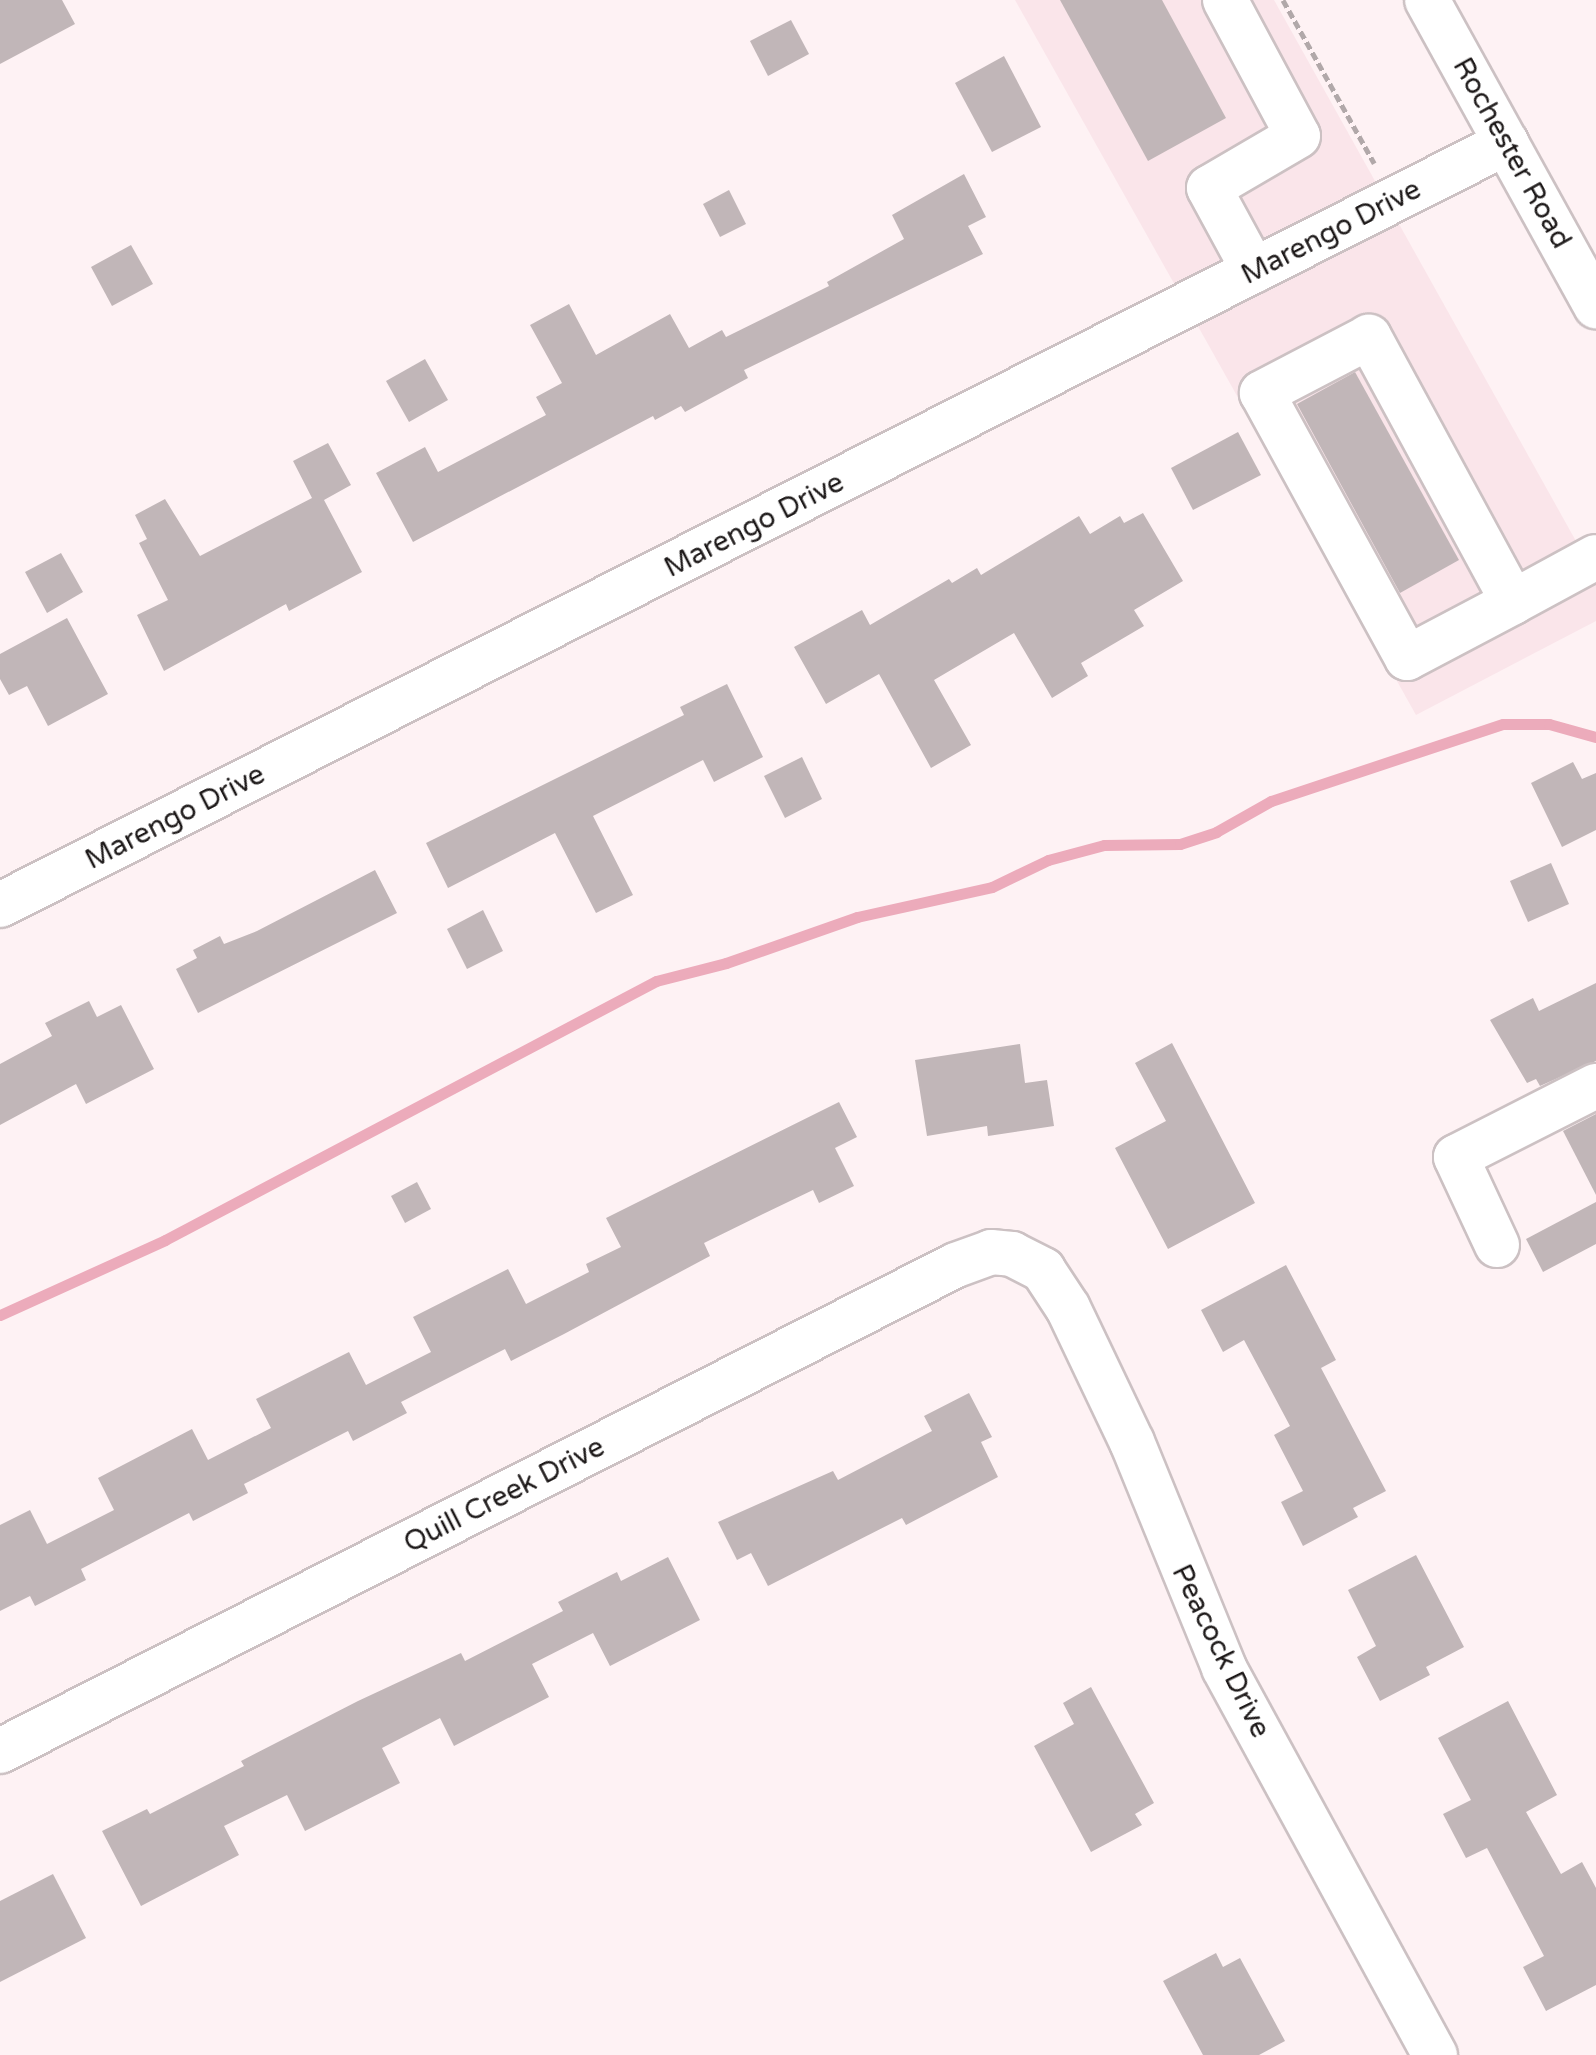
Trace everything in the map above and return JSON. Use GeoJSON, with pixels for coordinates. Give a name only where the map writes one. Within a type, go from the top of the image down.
{"type":"FeatureCollection","features":[{"type":"Feature","properties":{"kind":"street"},"geometry":{"type":"LineString","coordinates":[[1225,0],[1298,136],[1209,188],[1254,271]]}},
{"type":"Feature","properties":{"kind":"street","name":"Rochester Road"},"geometry":{"type":"LineString","coordinates":[[1427,0],[1596,306]]}},
{"type":"Feature","properties":{"kind":"street","name":"Marengo Drive"},"geometry":{"type":"LineString","coordinates":[[0,905],[1506,143]]}},
{"type":"Feature","properties":{"kind":"street"},"geometry":{"type":"LineString","coordinates":[[1513,602],[1369,337],[1262,393],[1407,658],[1513,602],[1596,557]]}},
{"type":"Feature","properties":{"kind":"street"},"geometry":{"type":"LineString","coordinates":[[1497,1245],[1456,1157],[1596,1086]]}},
{"type":"Feature","properties":{"kind":"street","name":"Quill Creek Drive"},"geometry":{"type":"LineString","coordinates":[[0,1751],[956,1265],[991,1252],[1012,1254]]}},
{"type":"Feature","properties":{"kind":"street","name":"Peacock Drive"},"geometry":{"type":"LineString","coordinates":[[1012,1254],[1043,1270],[1068,1308],[1127,1430],[1224,1668],[1435,2055]]}},
{"type":"Feature","properties":{"kind":"path"},"geometry":{"type":"LineString","coordinates":[[1283,0],[1378,172]]}},
{"type":"Feature","properties":{"kind":"shaded area"},"geometry":{"type":"Polygon","coordinates":[[[1015,0],[1274,0],[1596,577],[1596,621],[1416,715],[1015,0]]]}},
{"type":"Feature","properties":{"kind":"building"},"geometry":{"type":"Polygon","coordinates":[[[0,0],[62,0],[75,24],[0,64],[0,0]]]}},
{"type":"Feature","properties":{"kind":"building"},"geometry":{"type":"Polygon","coordinates":[[[1060,0],[1162,0],[1226,118],[1148,161],[1060,0]]]}},
{"type":"Feature","properties":{"kind":"building"},"geometry":{"type":"Polygon","coordinates":[[[791,20],[809,54],[768,76],[750,41],[791,20]]]}},
{"type":"Feature","properties":{"kind":"building"},"geometry":{"type":"Polygon","coordinates":[[[1004,56],[1041,127],[992,152],[955,83],[1004,56]]]}},
{"type":"Feature","properties":{"kind":"building"},"geometry":{"type":"Polygon","coordinates":[[[964,174],[986,217],[968,226],[983,254],[744,370],[748,378],[685,412],[681,406],[655,420],[653,416],[413,542],[376,473],[425,447],[438,472],[546,415],[536,397],[562,383],[530,325],[569,304],[596,355],[670,314],[689,348],[722,330],[726,337],[829,286],[827,282],[904,239],[892,215],[964,174]]]}},
{"type":"Feature","properties":{"kind":"building"},"geometry":{"type":"Polygon","coordinates":[[[729,190],[746,224],[720,237],[703,204],[729,190]]]}},
{"type":"Feature","properties":{"kind":"building"},"geometry":{"type":"Polygon","coordinates":[[[131,245],[153,284],[112,306],[91,267],[131,245]]]}},
{"type":"Feature","properties":{"kind":"building"},"geometry":{"type":"Polygon","coordinates":[[[425,359],[448,400],[409,422],[386,381],[425,359]]]}},
{"type":"Feature","properties":{"kind":"building"},"geometry":{"type":"Polygon","coordinates":[[[1355,372],[1459,560],[1400,593],[1297,404],[1355,372]]]}},
{"type":"Feature","properties":{"kind":"building"},"geometry":{"type":"Polygon","coordinates":[[[1238,432],[1261,475],[1193,510],[1171,468],[1238,432]]]}},
{"type":"Feature","properties":{"kind":"building"},"geometry":{"type":"Polygon","coordinates":[[[328,443],[351,485],[324,500],[362,572],[289,611],[286,604],[164,671],[137,615],[168,600],[139,543],[147,539],[135,515],[165,499],[200,556],[312,498],[293,461],[328,443]]]}},
{"type":"Feature","properties":{"kind":"building"},"geometry":{"type":"Polygon","coordinates":[[[1143,513],[1183,581],[1134,610],[1144,626],[1081,663],[1088,676],[1052,698],[1014,633],[934,680],[971,745],[931,768],[879,674],[826,704],[794,647],[862,610],[870,625],[949,579],[952,583],[977,568],[981,575],[1079,516],[1090,534],[1120,516],[1124,523],[1143,513]]]}},
{"type":"Feature","properties":{"kind":"building"},"geometry":{"type":"Polygon","coordinates":[[[61,553],[83,592],[47,613],[25,572],[61,553]]]}},
{"type":"Feature","properties":{"kind":"building"},"geometry":{"type":"Polygon","coordinates":[[[67,618],[108,694],[48,726],[27,686],[9,695],[0,679],[0,654],[67,618]]]}},
{"type":"Feature","properties":{"kind":"building"},"geometry":{"type":"Polygon","coordinates":[[[727,684],[763,757],[714,782],[703,760],[593,816],[633,895],[596,913],[555,833],[448,888],[426,843],[684,715],[680,707],[727,684]]]}},
{"type":"Feature","properties":{"kind":"building"},"geometry":{"type":"Polygon","coordinates":[[[802,757],[822,799],[785,818],[764,776],[802,757]]]}},
{"type":"Feature","properties":{"kind":"building"},"geometry":{"type":"Polygon","coordinates":[[[1573,762],[1582,779],[1596,773],[1596,830],[1562,847],[1531,783],[1573,762]]]}},
{"type":"Feature","properties":{"kind":"building"},"geometry":{"type":"Polygon","coordinates":[[[1551,863],[1569,904],[1528,922],[1510,881],[1551,863]]]}},
{"type":"Feature","properties":{"kind":"building"},"geometry":{"type":"Polygon","coordinates":[[[375,870],[397,913],[198,1013],[176,969],[197,958],[193,950],[220,936],[224,944],[257,931],[375,870]]]}},
{"type":"Feature","properties":{"kind":"building"},"geometry":{"type":"Polygon","coordinates":[[[483,910],[503,951],[467,969],[447,929],[483,910]]]}},
{"type":"Feature","properties":{"kind":"building"},"geometry":{"type":"Polygon","coordinates":[[[1596,983],[1596,1061],[1540,1086],[1536,1079],[1527,1083],[1490,1020],[1533,998],[1539,1011],[1596,983]]]}},
{"type":"Feature","properties":{"kind":"building"},"geometry":{"type":"Polygon","coordinates":[[[89,1001],[97,1017],[121,1005],[154,1069],[86,1104],[76,1084],[0,1125],[0,1064],[52,1036],[45,1023],[89,1001]]]}},
{"type":"Feature","properties":{"kind":"building"},"geometry":{"type":"Polygon","coordinates":[[[1172,1043],[1255,1203],[1168,1249],[1115,1148],[1166,1121],[1135,1063],[1172,1043]]]}},
{"type":"Feature","properties":{"kind":"building"},"geometry":{"type":"Polygon","coordinates":[[[1020,1044],[1025,1083],[1047,1080],[1054,1126],[988,1136],[987,1126],[927,1136],[915,1060],[1020,1044]]]}},
{"type":"Feature","properties":{"kind":"building"},"geometry":{"type":"Polygon","coordinates":[[[839,1102],[857,1137],[835,1148],[854,1186],[819,1203],[813,1190],[704,1243],[710,1256],[564,1334],[511,1361],[505,1349],[401,1402],[407,1413],[353,1441],[348,1431],[244,1484],[248,1493],[193,1521],[189,1513],[81,1569],[86,1580],[35,1606],[30,1596],[0,1611],[0,1525],[30,1510],[47,1544],[114,1510],[98,1478],[192,1429],[208,1460],[271,1428],[256,1399],[349,1352],[366,1385],[431,1352],[413,1317],[508,1269],[526,1304],[589,1272],[586,1264],[621,1247],[606,1218],[839,1102]]]}},
{"type":"Feature","properties":{"kind":"building"},"geometry":{"type":"Polygon","coordinates":[[[1596,1114],[1596,1195],[1563,1131],[1596,1114]]]}},
{"type":"Feature","properties":{"kind":"building"},"geometry":{"type":"Polygon","coordinates":[[[417,1182],[431,1209],[405,1223],[391,1196],[417,1182]]]}},
{"type":"Feature","properties":{"kind":"building"},"geometry":{"type":"Polygon","coordinates":[[[1596,1202],[1596,1244],[1543,1272],[1526,1239],[1596,1202]]]}},
{"type":"Feature","properties":{"kind":"building"},"geometry":{"type":"Polygon","coordinates":[[[1286,1265],[1336,1360],[1321,1368],[1386,1491],[1353,1508],[1358,1517],[1303,1546],[1281,1502],[1303,1491],[1274,1435],[1290,1426],[1244,1340],[1223,1352],[1201,1310],[1286,1265]]]}},
{"type":"Feature","properties":{"kind":"building"},"geometry":{"type":"Polygon","coordinates":[[[969,1393],[992,1437],[981,1442],[998,1477],[906,1525],[902,1518],[768,1586],[751,1553],[737,1560],[718,1522],[833,1471],[838,1480],[932,1431],[924,1416],[969,1393]]]}},
{"type":"Feature","properties":{"kind":"building"},"geometry":{"type":"Polygon","coordinates":[[[1416,1555],[1464,1647],[1426,1667],[1430,1675],[1380,1701],[1357,1657],[1376,1646],[1348,1590],[1416,1555]]]}},
{"type":"Feature","properties":{"kind":"building"},"geometry":{"type":"Polygon","coordinates":[[[668,1557],[700,1620],[610,1666],[593,1633],[532,1664],[549,1697],[454,1746],[440,1718],[382,1748],[400,1783],[305,1831],[287,1795],[224,1826],[239,1855],[141,1906],[102,1831],[147,1809],[150,1814],[244,1766],[241,1761],[358,1701],[461,1653],[465,1661],[563,1611],[558,1602],[617,1572],[621,1581],[668,1557]]]}},
{"type":"Feature","properties":{"kind":"building"},"geometry":{"type":"Polygon","coordinates":[[[1091,1687],[1154,1803],[1135,1814],[1142,1825],[1091,1852],[1034,1746],[1074,1724],[1063,1703],[1091,1687]]]}},
{"type":"Feature","properties":{"kind":"building"},"geometry":{"type":"Polygon","coordinates":[[[1508,1701],[1557,1795],[1526,1812],[1561,1874],[1582,1862],[1596,1888],[1596,1985],[1546,2011],[1523,1967],[1544,1956],[1487,1848],[1466,1858],[1443,1814],[1471,1800],[1438,1738],[1508,1701]]]}},
{"type":"Feature","properties":{"kind":"building"},"geometry":{"type":"Polygon","coordinates":[[[53,1874],[86,1938],[0,1982],[0,1901],[53,1874]]]}},
{"type":"Feature","properties":{"kind":"building"},"geometry":{"type":"Polygon","coordinates":[[[1216,1953],[1223,1967],[1240,1958],[1285,2041],[1259,2055],[1203,2055],[1163,1981],[1216,1953]]]}},
{"type":"Feature","properties":{"kind":"waterway"},"geometry":{"type":"LineString","coordinates":[[0,1315],[165,1240],[656,981],[726,963],[857,917],[992,887],[1048,860],[1104,845],[1180,844],[1216,832],[1271,801],[1503,724],[1549,724],[1596,737]]}}]}
